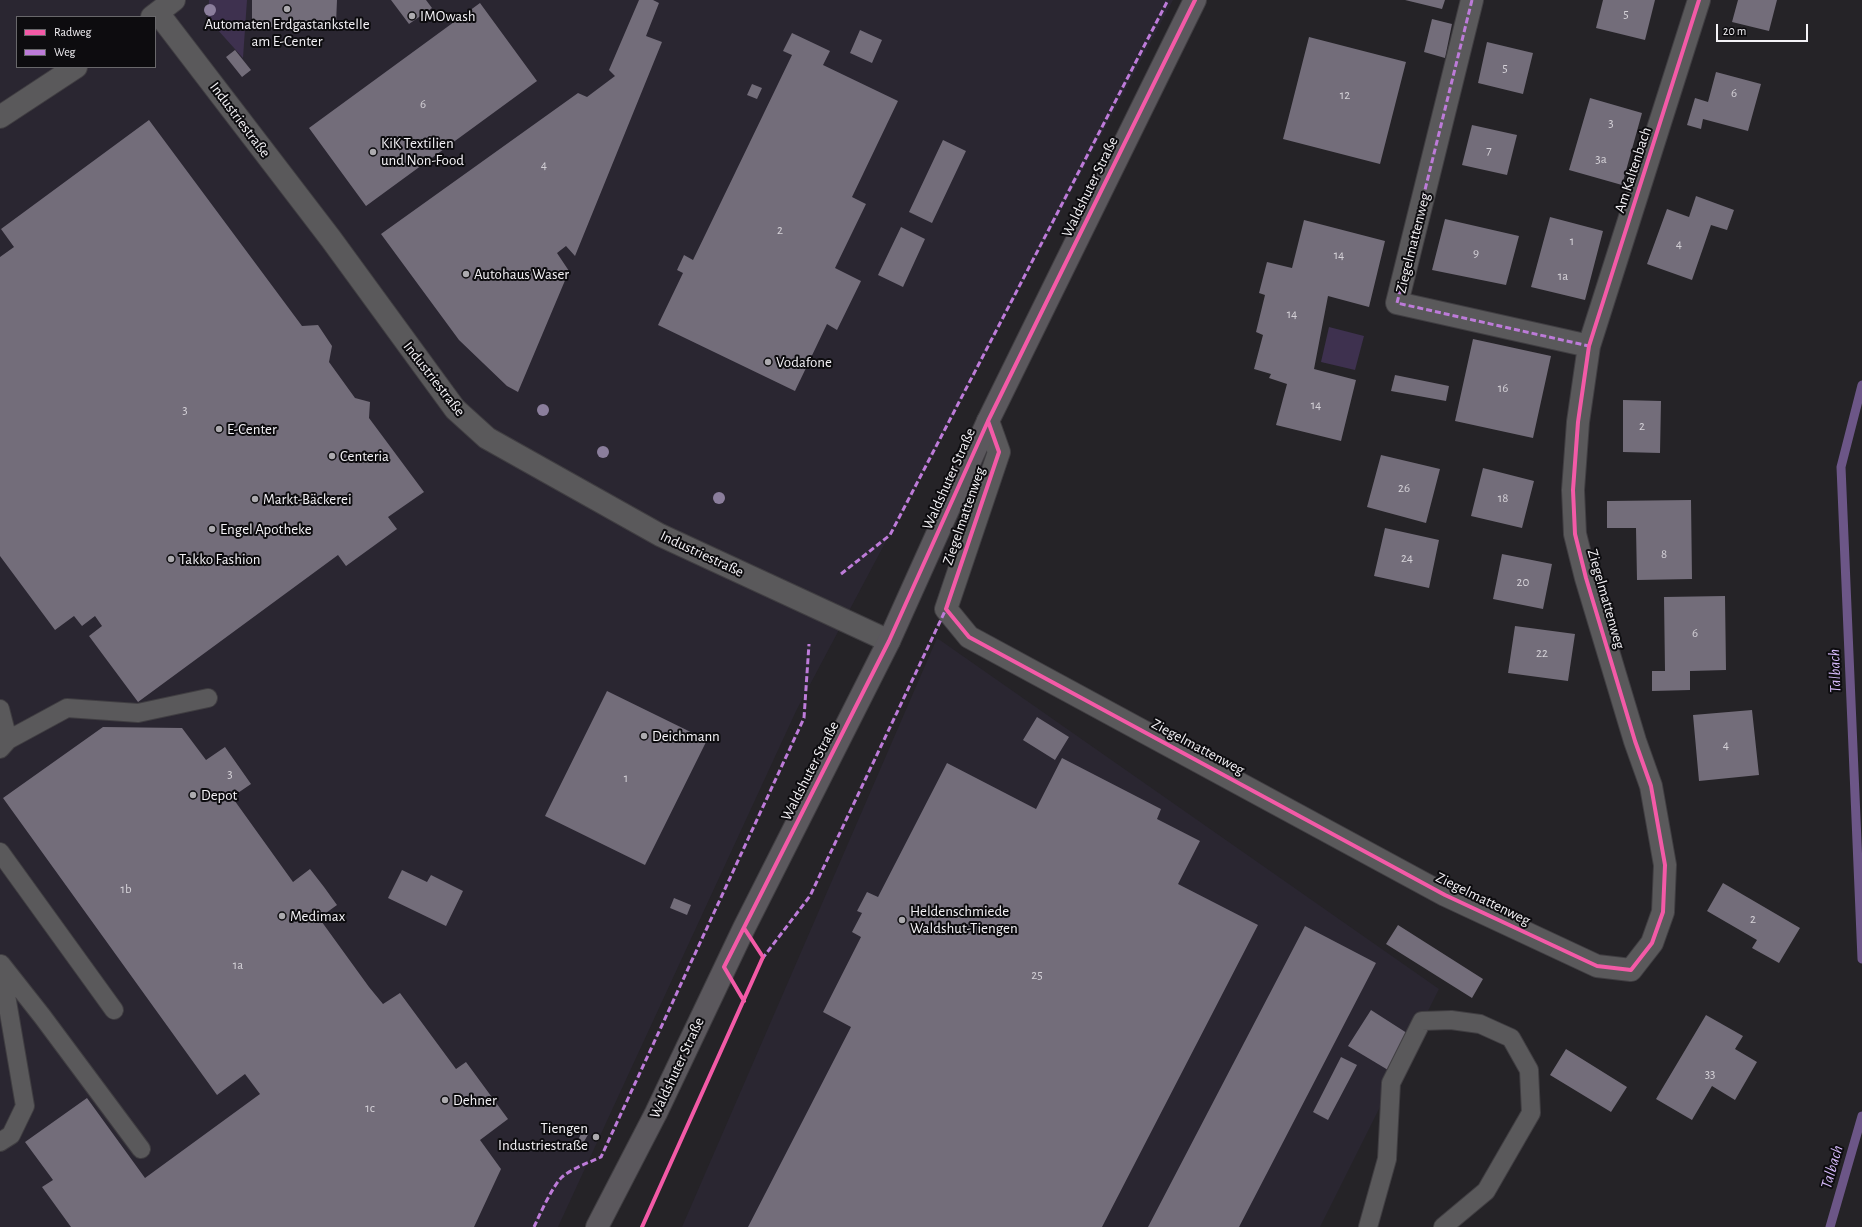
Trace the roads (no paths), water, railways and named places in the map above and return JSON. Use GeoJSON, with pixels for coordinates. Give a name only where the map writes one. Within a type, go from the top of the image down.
{"type":"FeatureCollection","features":[{"type":"Feature","properties":{"kind":"main road","name":"Waldshuter Straße"},"geometry":{"type":"LineString","coordinates":[[597,1227],[656,1113],[744,928],[889,641],[988,422],[1195,0]]}},
{"type":"Feature","properties":{"kind":"street","name":"Ziegelmattenweg"},"geometry":{"type":"LineString","coordinates":[[988,422],[999,452],[946,609],[969,637],[1446,895],[1597,966],[1631,970],[1652,943],[1663,912],[1665,865],[1651,786],[1586,578],[1575,534],[1573,490],[1578,422],[1589,346],[1398,303],[1472,0]]}},
{"type":"Feature","properties":{"kind":"street","name":"Am Kaltenbach"},"geometry":{"type":"LineString","coordinates":[[1589,346],[1699,0]]}},
{"type":"Feature","properties":{"kind":"street","name":"Industriestraße"},"geometry":{"type":"LineString","coordinates":[[161,10],[331,239],[455,410],[487,438],[660,535],[889,641]]}},
{"type":"Feature","properties":{"kind":"street"},"geometry":{"type":"LineString","coordinates":[[0,117],[74,68]]}},
{"type":"Feature","properties":{"kind":"lane"},"geometry":{"type":"LineString","coordinates":[[0,709],[4,745],[67,708],[138,713],[208,698]]}},
{"type":"Feature","properties":{"kind":"lane"},"geometry":{"type":"LineString","coordinates":[[0,852],[114,1010]]}},
{"type":"Feature","properties":{"kind":"lane"},"geometry":{"type":"LineString","coordinates":[[0,1142],[11,1135],[25,1106],[1,962]]}},
{"type":"Feature","properties":{"kind":"lane"},"geometry":{"type":"LineString","coordinates":[[1,962],[141,1149]]}},
{"type":"Feature","properties":{"kind":"lane"},"geometry":{"type":"LineString","coordinates":[[1368,1227],[1386,1159],[1391,1083],[1422,1021],[1451,1020],[1480,1024],[1511,1038],[1529,1070],[1531,1113],[1486,1191],[1443,1227]]}},
{"type":"Feature","properties":{"kind":"waterway","name":"Talbach"},"geometry":{"type":"LineString","coordinates":[[1862,385],[1841,467],[1862,959]]}},
{"type":"Feature","properties":{"kind":"waterway","name":"Talbach"},"geometry":{"type":"LineString","coordinates":[[1830,1227],[1862,1116]]}},
{"type":"Feature","properties":{"kind":"place","name":"Automaten Erdgastankstelle am E-Center"},"geometry":{"type":"Point","coordinates":[287,9]}},
{"type":"Feature","properties":{"kind":"place","name":"IMOwash"},"geometry":{"type":"Point","coordinates":[412,16]}},
{"type":"Feature","properties":{"kind":"place","name":"KiK Textilien und Non-Food"},"geometry":{"type":"Point","coordinates":[373,152]}},
{"type":"Feature","properties":{"kind":"place","name":"Autohaus Waser"},"geometry":{"type":"Point","coordinates":[466,274]}},
{"type":"Feature","properties":{"kind":"place","name":"Vodafone"},"geometry":{"type":"Point","coordinates":[768,362]}},
{"type":"Feature","properties":{"kind":"place","name":"E-Center"},"geometry":{"type":"Point","coordinates":[219,429]}},
{"type":"Feature","properties":{"kind":"place","name":"Centeria"},"geometry":{"type":"Point","coordinates":[332,456]}},
{"type":"Feature","properties":{"kind":"place","name":"Markt-Bäckerei"},"geometry":{"type":"Point","coordinates":[255,499]}},
{"type":"Feature","properties":{"kind":"place","name":"Engel Apotheke"},"geometry":{"type":"Point","coordinates":[212,529]}},
{"type":"Feature","properties":{"kind":"place","name":"Takko Fashion"},"geometry":{"type":"Point","coordinates":[171,559]}},
{"type":"Feature","properties":{"kind":"place","name":"Deichmann"},"geometry":{"type":"Point","coordinates":[644,736]}},
{"type":"Feature","properties":{"kind":"place","name":"Depot"},"geometry":{"type":"Point","coordinates":[193,795]}},
{"type":"Feature","properties":{"kind":"place","name":"Medimax"},"geometry":{"type":"Point","coordinates":[282,916]}},
{"type":"Feature","properties":{"kind":"place","name":"Heldenschmiede Waldshut-Tiengen"},"geometry":{"type":"Point","coordinates":[902,920]}},
{"type":"Feature","properties":{"kind":"place","name":"Dehner"},"geometry":{"type":"Point","coordinates":[445,1100]}},
{"type":"Feature","properties":{"kind":"place","name":"Tiengen Industriestraße"},"geometry":{"type":"Point","coordinates":[596,1137]}}]}
